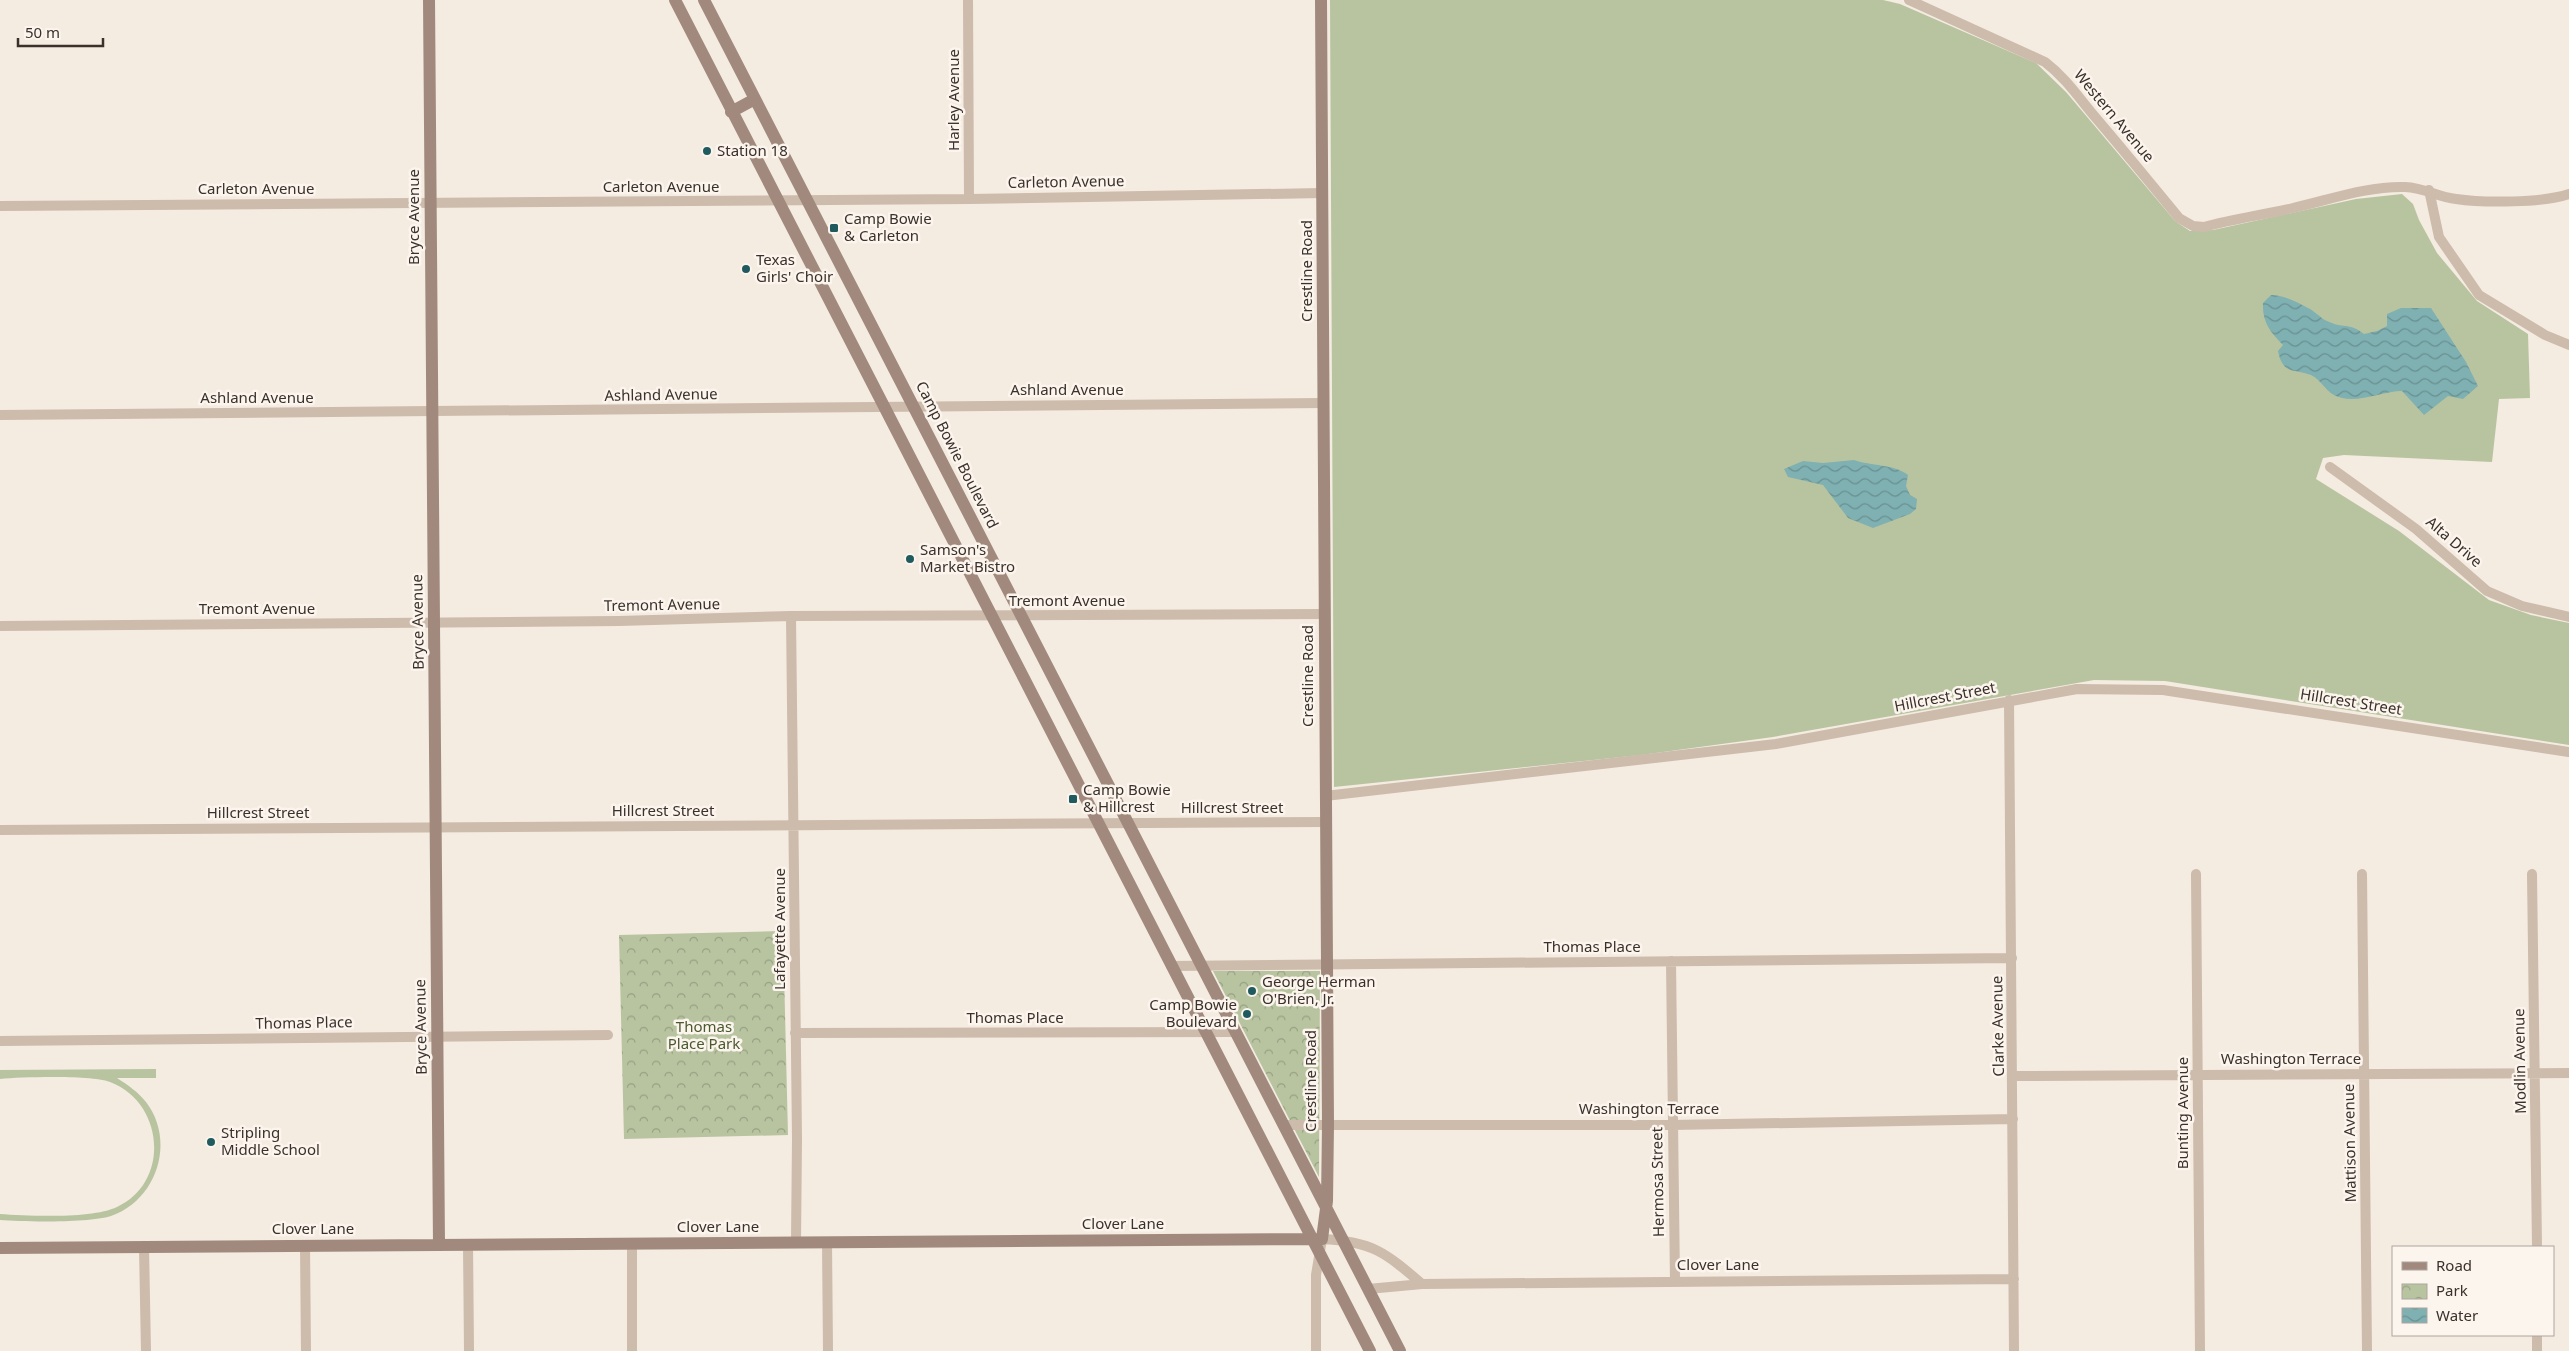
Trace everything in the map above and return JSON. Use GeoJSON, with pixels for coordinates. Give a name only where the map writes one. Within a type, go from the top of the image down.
{"type":"FeatureCollection","features":[{"type":"Feature","properties":{"kind":"street","name":"Bryce Avenue"},"geometry":{"type":"LineString","coordinates":[[429,0],[439,1245]]}},
{"type":"Feature","properties":{"kind":"street"},"geometry":{"type":"LineString","coordinates":[[675,0],[776,200],[1205,1032],[1317,1239],[1320,1254],[1370,1351]]}},
{"type":"Feature","properties":{"kind":"street","name":"Camp Bowie Boulevard"},"geometry":{"type":"LineString","coordinates":[[704,0],[1400,1351]]}},
{"type":"Feature","properties":{"kind":"street","name":"Harley Avenue"},"geometry":{"type":"LineString","coordinates":[[968,0],[969,199]]}},
{"type":"Feature","properties":{"kind":"street","name":"Crestline Road"},"geometry":{"type":"LineString","coordinates":[[1317,1239],[1327,1209],[1328,1125],[1321,0]]}},
{"type":"Feature","properties":{"kind":"street","name":"Western Avenue"},"geometry":{"type":"LineString","coordinates":[[1909,0],[2036,58],[2056,71],[2069,83],[2084,104],[2187,224],[2204,227],[2359,192],[2403,187],[2429,190],[2440,196],[2456,200],[2540,199],[2569,194]]}},
{"type":"Feature","properties":{"kind":"street"},"geometry":{"type":"LineString","coordinates":[[731,112],[754,99]]}},
{"type":"Feature","properties":{"kind":"street"},"geometry":{"type":"LineString","coordinates":[[2429,190],[2439,237],[2479,295],[2545,335],[2569,345]]}},
{"type":"Feature","properties":{"kind":"street","name":"Carleton Avenue"},"geometry":{"type":"LineString","coordinates":[[0,206],[969,199],[1322,193]]}},
{"type":"Feature","properties":{"kind":"street","name":"Ashland Avenue"},"geometry":{"type":"LineString","coordinates":[[0,415],[1323,403]]}},
{"type":"Feature","properties":{"kind":"street","name":"Alta Drive"},"geometry":{"type":"LineString","coordinates":[[2330,467],[2416,529],[2488,591],[2522,606],[2569,618]]}},
{"type":"Feature","properties":{"kind":"street","name":"Tremont Avenue"},"geometry":{"type":"LineString","coordinates":[[0,626],[619,621],[791,616],[1324,614]]}},
{"type":"Feature","properties":{"kind":"street","name":"Lafayette Avenue"},"geometry":{"type":"LineString","coordinates":[[791,616],[796,1033],[796,1242]]}},
{"type":"Feature","properties":{"kind":"street","name":"Hillcrest Street"},"geometry":{"type":"LineString","coordinates":[[1325,796],[1776,744],[2077,689],[2163,690],[2569,752]]}},
{"type":"Feature","properties":{"kind":"street","name":"Clarke Avenue"},"geometry":{"type":"LineString","coordinates":[[2010,700],[2014,1076],[2014,1351]]}},
{"type":"Feature","properties":{"kind":"street","name":"Hillcrest Street"},"geometry":{"type":"LineString","coordinates":[[0,830],[1325,822]]}},
{"type":"Feature","properties":{"kind":"street","name":"Bunting Avenue"},"geometry":{"type":"LineString","coordinates":[[2196,874],[2200,1351]]}},
{"type":"Feature","properties":{"kind":"street","name":"Mattison Avenue"},"geometry":{"type":"LineString","coordinates":[[2362,874],[2367,1351]]}},
{"type":"Feature","properties":{"kind":"street","name":"Modlin Avenue"},"geometry":{"type":"LineString","coordinates":[[2532,874],[2537,1246]]}},
{"type":"Feature","properties":{"kind":"street","name":"Thomas Place"},"geometry":{"type":"LineString","coordinates":[[1172,966],[2012,958]]}},
{"type":"Feature","properties":{"kind":"street","name":"Hermosa Street"},"geometry":{"type":"LineString","coordinates":[[1671,961],[1675,1282]]}},
{"type":"Feature","properties":{"kind":"street","name":"Thomas Place"},"geometry":{"type":"LineString","coordinates":[[796,1033],[1235,1032]]}},
{"type":"Feature","properties":{"kind":"street","name":"Thomas Place"},"geometry":{"type":"LineString","coordinates":[[0,1041],[608,1035]]}},
{"type":"Feature","properties":{"kind":"street","name":"Washington Terrace"},"geometry":{"type":"LineString","coordinates":[[2014,1076],[2569,1073]]}},
{"type":"Feature","properties":{"kind":"street","name":"Washington Terrace"},"geometry":{"type":"LineString","coordinates":[[1285,1125],[1672,1125],[2013,1119]]}},
{"type":"Feature","properties":{"kind":"street","name":"Clover Lane"},"geometry":{"type":"LineString","coordinates":[[0,1248],[1317,1239],[1342,1240],[1364,1244],[1379,1250],[1422,1284]]}},
{"type":"Feature","properties":{"kind":"street"},"geometry":{"type":"LineString","coordinates":[[827,1242],[828,1351]]}},
{"type":"Feature","properties":{"kind":"street"},"geometry":{"type":"LineString","coordinates":[[632,1243],[632,1351]]}},
{"type":"Feature","properties":{"kind":"street"},"geometry":{"type":"LineString","coordinates":[[468,1244],[469,1351]]}},
{"type":"Feature","properties":{"kind":"street"},"geometry":{"type":"LineString","coordinates":[[305,1245],[306,1351]]}},
{"type":"Feature","properties":{"kind":"street"},"geometry":{"type":"LineString","coordinates":[[144,1247],[146,1351]]}},
{"type":"Feature","properties":{"kind":"street"},"geometry":{"type":"LineString","coordinates":[[1316,1351],[1316,1275],[1320,1254]]}},
{"type":"Feature","properties":{"kind":"street","name":"Clover Lane"},"geometry":{"type":"LineString","coordinates":[[1368,1289],[1422,1284],[2014,1279]]}},
{"type":"Feature","properties":{"kind":"street"},"geometry":{"type":"LineString","coordinates":[[2537,1336],[2537,1351]]}},
{"type":"Feature","properties":{"kind":"green space"},"geometry":{"type":"Polygon","coordinates":[[[1330,0],[1883,0],[1900,4],[2036,63],[2066,92],[2175,221],[2190,231],[2213,230],[2356,199],[2402,194],[2413,204],[2419,220],[2437,253],[2477,301],[2528,334],[2530,398],[2499,399],[2492,462],[2344,455],[2323,458],[2316,479],[2399,531],[2489,600],[2531,615],[2569,623],[2569,745],[2165,681],[2094,680],[1773,737],[1641,755],[1334,787],[1330,0]]]}},
{"type":"Feature","properties":{"kind":"green space","name":"Thomas Place Park"},"geometry":{"type":"Polygon","coordinates":[[[783,931],[788,1135],[624,1139],[619,935],[783,931]]]}},
{"type":"Feature","properties":{"kind":"green space"},"geometry":{"type":"Polygon","coordinates":[[[1213,971],[1320,971],[1319,1177],[1213,971]]]}},
{"type":"Feature","properties":{"kind":"green space"},"geometry":{"type":"Polygon","coordinates":[[[156,1069],[156,1078],[117,1078],[133,1089],[146,1102],[155,1117],[160,1134],[157,1168],[150,1183],[140,1197],[127,1208],[111,1216],[101,1218],[57,1221],[0,1220],[0,1214],[77,1215],[106,1211],[117,1207],[134,1195],[146,1180],[153,1162],[154,1143],[150,1124],[141,1106],[128,1092],[110,1082],[72,1077],[0,1079],[0,1070],[156,1069]]]}},
{"type":"Feature","properties":{"kind":"water"},"geometry":{"type":"Polygon","coordinates":[[[2271,295],[2290,299],[2311,309],[2327,321],[2354,328],[2364,334],[2387,326],[2387,314],[2401,308],[2431,308],[2466,362],[2478,386],[2463,399],[2448,396],[2424,415],[2402,391],[2359,399],[2342,398],[2334,395],[2311,375],[2290,369],[2283,364],[2278,351],[2283,345],[2274,336],[2264,316],[2263,303],[2271,295]]]}},
{"type":"Feature","properties":{"kind":"water"},"geometry":{"type":"Polygon","coordinates":[[[1854,460],[1889,467],[1908,475],[1906,486],[1910,495],[1917,499],[1916,509],[1910,514],[1873,528],[1848,518],[1823,485],[1788,477],[1784,469],[1803,461],[1823,463],[1854,460]]]}},
{"type":"Feature","properties":{"kind":"place","name":"Station 18"},"geometry":{"type":"Point","coordinates":[707,151]}},
{"type":"Feature","properties":{"kind":"place","name":"Camp Bowie & Carleton"},"geometry":{"type":"Point","coordinates":[834,228]}},
{"type":"Feature","properties":{"kind":"place","name":"Texas Girls' Choir"},"geometry":{"type":"Point","coordinates":[746,269]}},
{"type":"Feature","properties":{"kind":"place","name":"Samson's Market Bistro"},"geometry":{"type":"Point","coordinates":[910,559]}},
{"type":"Feature","properties":{"kind":"place","name":"Camp Bowie & Hillcrest"},"geometry":{"type":"Point","coordinates":[1073,799]}},
{"type":"Feature","properties":{"kind":"place","name":"George Herman O'Brien, Jr."},"geometry":{"type":"Point","coordinates":[1252,991]}},
{"type":"Feature","properties":{"kind":"place","name":"Camp Bowie Boulevard"},"geometry":{"type":"Point","coordinates":[1247,1014]}},
{"type":"Feature","properties":{"kind":"place","name":"Stripling Middle School"},"geometry":{"type":"Point","coordinates":[211,1142]}}]}
